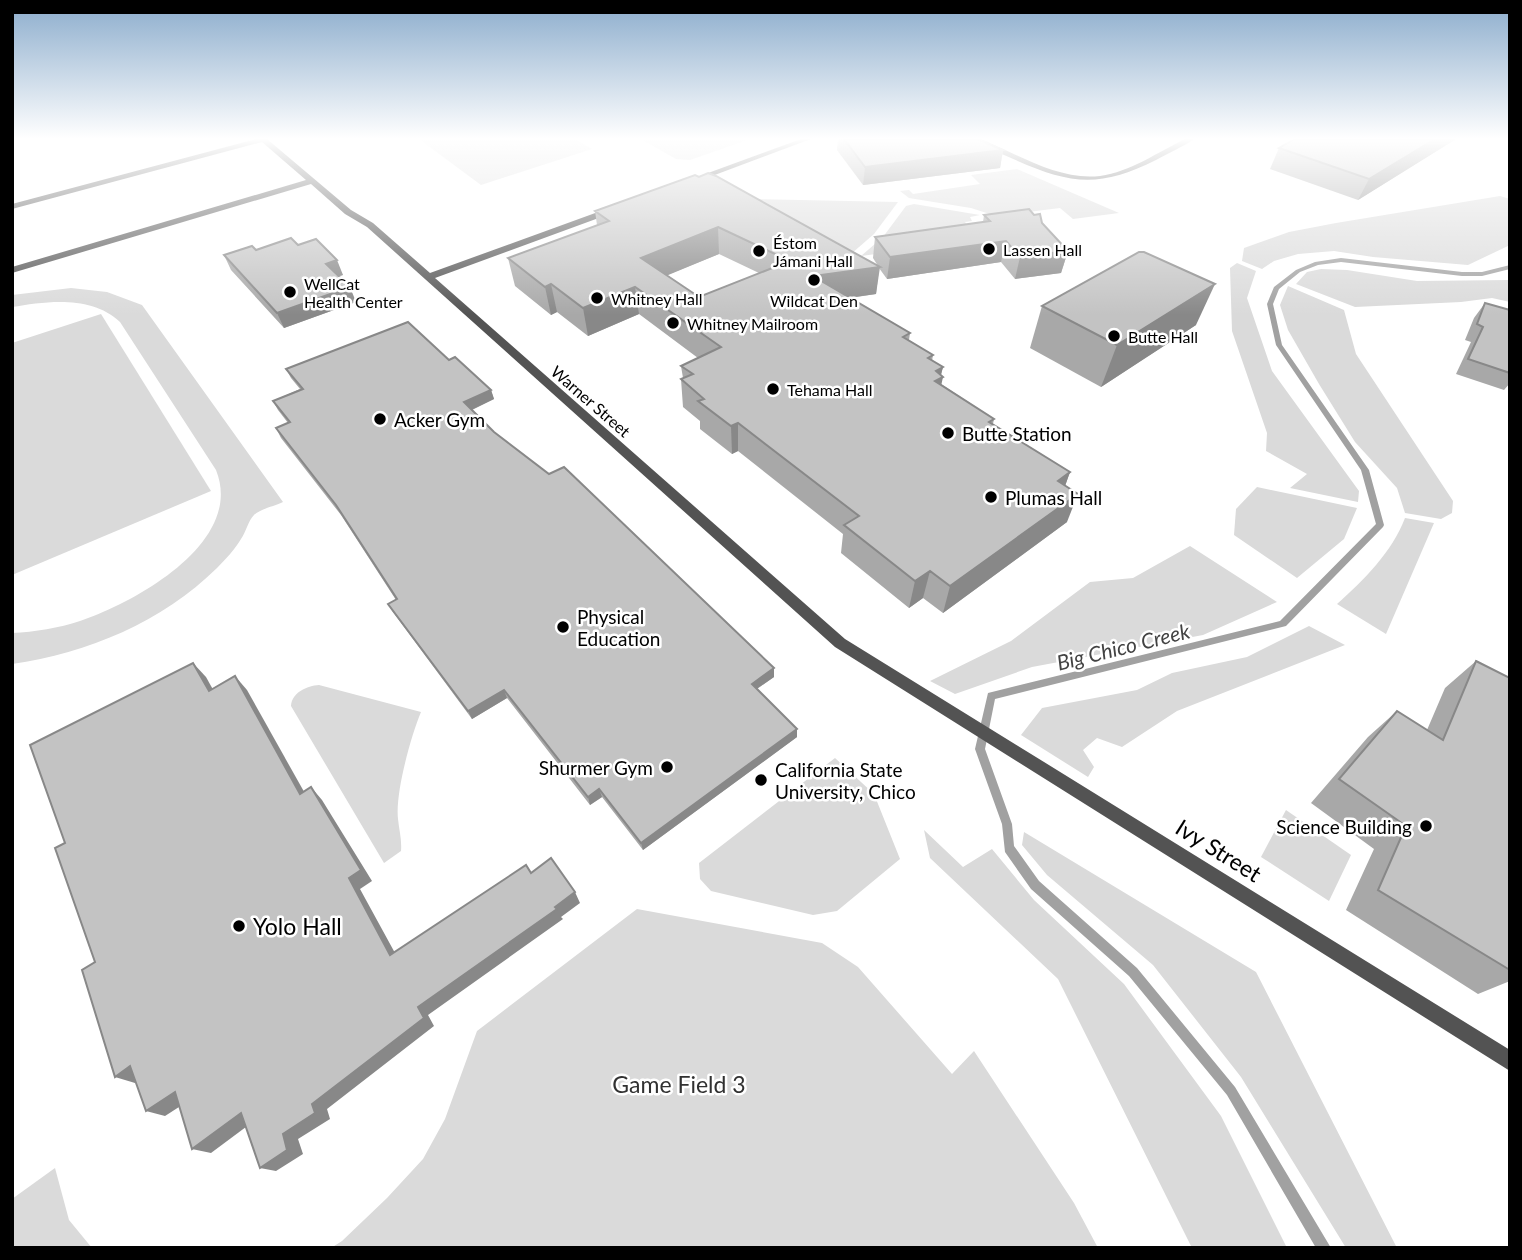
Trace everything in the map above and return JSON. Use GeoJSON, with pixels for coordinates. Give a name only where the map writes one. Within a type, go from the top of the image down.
{"type":"FeatureCollection","features":[{"type":"Feature","properties":{"kind":"street"},"geometry":{"type":"LineString","coordinates":[[12,207],[46,198]]}},
{"type":"Feature","properties":{"kind":"street"},"geometry":{"type":"LineString","coordinates":[[12,270],[255,198]]}},
{"type":"Feature","properties":{"kind":"street","name":"Warner Street"},"geometry":{"type":"LineString","coordinates":[[332,198],[370,226],[840,642],[909,687]]}},
{"type":"Feature","properties":{"kind":"street"},"geometry":{"type":"LineString","coordinates":[[428,277],[622,206]]}},
{"type":"Feature","properties":{"kind":"street","name":"Ivy Street"},"geometry":{"type":"LineString","coordinates":[[909,687],[1510,1061]]}},
{"type":"Feature","properties":{"kind":"green space"},"geometry":{"type":"Polygon","coordinates":[[[909,198],[1084,198],[1119,213],[1073,219],[1060,208],[996,216],[971,208],[909,198]]]}},
{"type":"Feature","properties":{"kind":"green space"},"geometry":{"type":"Polygon","coordinates":[[[1489,198],[1510,199],[1510,245],[1468,265],[1334,251],[1298,254],[1274,261],[1262,269],[1242,261],[1244,248],[1289,232],[1489,198]]]}},
{"type":"Feature","properties":{"kind":"green space"},"geometry":{"type":"Polygon","coordinates":[[[753,199],[898,202],[874,234],[851,254],[753,199]]]}},
{"type":"Feature","properties":{"kind":"green space"},"geometry":{"type":"Polygon","coordinates":[[[914,204],[980,215],[970,217],[972,221],[965,222],[980,240],[861,256],[883,237],[906,206],[914,204]]]}},
{"type":"Feature","properties":{"kind":"green space"},"geometry":{"type":"Polygon","coordinates":[[[1237,263],[1256,271],[1247,298],[1272,371],[1359,491],[1358,502],[1290,488],[1307,474],[1266,451],[1267,433],[1232,331],[1230,268],[1237,263]]]}},
{"type":"Feature","properties":{"kind":"green space"},"geometry":{"type":"Polygon","coordinates":[[[1321,269],[1347,270],[1417,281],[1510,280],[1510,302],[1492,298],[1355,307],[1296,284],[1307,272],[1321,269]]]}},
{"type":"Feature","properties":{"kind":"green space"},"geometry":{"type":"Polygon","coordinates":[[[1288,286],[1344,310],[1356,354],[1453,501],[1452,513],[1441,519],[1405,513],[1397,488],[1355,442],[1288,330],[1280,305],[1288,286]]]}},
{"type":"Feature","properties":{"kind":"green space"},"geometry":{"type":"Polygon","coordinates":[[[71,288],[107,292],[142,305],[283,502],[254,515],[239,543],[217,568],[196,587],[148,619],[96,643],[12,664],[12,633],[64,626],[103,612],[129,600],[180,565],[200,544],[215,521],[221,496],[216,470],[120,322],[96,307],[69,302],[12,307],[12,295],[71,288]]]}},
{"type":"Feature","properties":{"kind":"green space"},"geometry":{"type":"Polygon","coordinates":[[[101,314],[211,491],[12,575],[12,343],[101,314]]]}},
{"type":"Feature","properties":{"kind":"green space"},"geometry":{"type":"Polygon","coordinates":[[[1257,487],[1357,508],[1344,539],[1297,578],[1234,535],[1236,509],[1257,487]]]}},
{"type":"Feature","properties":{"kind":"green space"},"geometry":{"type":"Polygon","coordinates":[[[1405,518],[1434,523],[1386,634],[1337,604],[1385,554],[1405,518]]]}},
{"type":"Feature","properties":{"kind":"green space"},"geometry":{"type":"Polygon","coordinates":[[[1190,546],[1277,602],[1203,635],[1032,667],[955,694],[930,681],[1011,641],[1090,582],[1133,578],[1190,546]]]}},
{"type":"Feature","properties":{"kind":"green space"},"geometry":{"type":"Polygon","coordinates":[[[1309,626],[1345,645],[1177,711],[1122,747],[1097,738],[1083,750],[1094,767],[1088,777],[1021,735],[1042,708],[1137,690],[1172,673],[1247,657],[1309,626]]]}},
{"type":"Feature","properties":{"kind":"green space"},"geometry":{"type":"Polygon","coordinates":[[[319,685],[421,712],[401,780],[398,819],[401,851],[384,863],[291,706],[294,697],[301,691],[319,685]]]}},
{"type":"Feature","properties":{"kind":"green space"},"geometry":{"type":"Polygon","coordinates":[[[835,758],[874,794],[900,859],[837,911],[813,915],[711,891],[700,879],[699,863],[835,758]]]}},
{"type":"Feature","properties":{"kind":"green space"},"geometry":{"type":"Polygon","coordinates":[[[1286,810],[1351,855],[1329,901],[1261,857],[1286,810]]]}},
{"type":"Feature","properties":{"kind":"green space"},"geometry":{"type":"Polygon","coordinates":[[[924,830],[963,867],[992,849],[1034,900],[1124,984],[1221,1116],[1287,1248],[1192,1248],[1058,979],[930,858],[924,830]]]}},
{"type":"Feature","properties":{"kind":"green space"},"geometry":{"type":"Polygon","coordinates":[[[1024,832],[1256,972],[1397,1248],[1346,1248],[1241,1077],[1153,965],[1047,875],[1022,845],[1024,832]]]}},
{"type":"Feature","properties":{"kind":"green space","name":"Game Field 3"},"geometry":{"type":"Polygon","coordinates":[[[637,909],[822,943],[858,967],[952,1074],[974,1051],[1074,1203],[1098,1248],[331,1248],[342,1241],[387,1198],[423,1159],[445,1119],[477,1031],[637,909]]]}},
{"type":"Feature","properties":{"kind":"green space"},"geometry":{"type":"Polygon","coordinates":[[[55,1168],[69,1220],[92,1248],[12,1248],[12,1199],[55,1168]]]}},
{"type":"Feature","properties":{"kind":"building"},"geometry":{"type":"Polygon","coordinates":[[[632,198],[755,198],[880,267],[813,276],[910,333],[903,337],[933,355],[928,358],[943,367],[936,371],[943,377],[935,381],[994,419],[989,422],[1070,472],[1058,481],[1078,494],[950,586],[930,571],[915,581],[844,525],[859,516],[738,423],[731,426],[698,401],[704,399],[681,379],[693,374],[681,366],[721,347],[635,287],[583,308],[551,284],[545,287],[508,258],[609,221],[595,211],[632,198]],[[718,227],[641,258],[699,297],[790,261],[718,227]]]}},
{"type":"Feature","properties":{"kind":"building"},"geometry":{"type":"Polygon","coordinates":[[[1029,209],[1034,215],[1040,214],[1042,223],[1068,251],[1020,257],[1006,241],[890,257],[875,237],[990,221],[984,215],[1029,209]]]}},
{"type":"Feature","properties":{"kind":"building","name":"WellCat Health Center"},"geometry":{"type":"Polygon","coordinates":[[[291,238],[298,245],[316,239],[337,260],[326,264],[350,287],[277,313],[224,255],[252,246],[256,250],[291,238]]]}},
{"type":"Feature","properties":{"kind":"building"},"geometry":{"type":"Polygon","coordinates":[[[1139,252],[1215,284],[1117,345],[1042,306],[1139,252]]]}},
{"type":"Feature","properties":{"kind":"building"},"geometry":{"type":"Polygon","coordinates":[[[1485,303],[1510,310],[1510,373],[1468,359],[1483,327],[1477,324],[1485,303]]]}},
{"type":"Feature","properties":{"kind":"building"},"geometry":{"type":"Polygon","coordinates":[[[408,322],[449,360],[455,357],[491,390],[464,402],[494,432],[549,474],[564,467],[774,668],[752,684],[797,729],[641,843],[599,789],[588,797],[504,690],[468,711],[388,604],[397,599],[336,505],[276,428],[290,422],[273,401],[303,389],[286,369],[408,322]]]}},
{"type":"Feature","properties":{"kind":"building","name":"Science Building"},"geometry":{"type":"Polygon","coordinates":[[[1476,661],[1510,678],[1510,970],[1378,890],[1406,826],[1339,779],[1397,711],[1443,740],[1476,661]]]}},
{"type":"Feature","properties":{"kind":"building","name":"Yolo Hall"},"geometry":{"type":"Polygon","coordinates":[[[193,663],[209,691],[235,676],[300,794],[311,787],[361,870],[349,878],[390,955],[526,865],[531,873],[551,858],[575,892],[555,907],[557,909],[418,1007],[424,1018],[312,1104],[315,1113],[283,1134],[287,1150],[260,1168],[241,1113],[192,1149],[175,1092],[146,1111],[130,1066],[115,1077],[82,970],[95,962],[55,848],[65,843],[30,745],[193,663]]]}},
{"type":"Feature","properties":{"kind":"waterway","name":"Big Chico Creek"},"geometry":{"type":"LineString","coordinates":[[1324,1248],[1231,1091],[1133,972],[1035,885],[1009,848],[1007,824],[980,749],[991,696],[1283,624],[1380,525],[1365,470],[1279,345],[1270,304],[1276,288],[1298,271],[1317,263],[1341,260],[1462,274],[1482,274],[1510,267]]}},
{"type":"Feature","properties":{"kind":"place","name":"Lassen Hall"},"geometry":{"type":"Point","coordinates":[989,249]}},
{"type":"Feature","properties":{"kind":"place","name":"Éstom Jámani Hall"},"geometry":{"type":"Point","coordinates":[759,251]}},
{"type":"Feature","properties":{"kind":"place","name":"Wildcat Den"},"geometry":{"type":"Point","coordinates":[814,280]}},
{"type":"Feature","properties":{"kind":"place","name":"WellCat Health Center"},"geometry":{"type":"Point","coordinates":[290,292]}},
{"type":"Feature","properties":{"kind":"place","name":"Whitney Hall"},"geometry":{"type":"Point","coordinates":[597,298]}},
{"type":"Feature","properties":{"kind":"place","name":"Whitney Mailroom"},"geometry":{"type":"Point","coordinates":[673,323]}},
{"type":"Feature","properties":{"kind":"place","name":"Butte Hall"},"geometry":{"type":"Point","coordinates":[1114,336]}},
{"type":"Feature","properties":{"kind":"place","name":"Tehama Hall"},"geometry":{"type":"Point","coordinates":[773,389]}},
{"type":"Feature","properties":{"kind":"place","name":"Acker Gym"},"geometry":{"type":"Point","coordinates":[380,419]}},
{"type":"Feature","properties":{"kind":"place","name":"Butte Station"},"geometry":{"type":"Point","coordinates":[948,433]}},
{"type":"Feature","properties":{"kind":"place","name":"Plumas Hall"},"geometry":{"type":"Point","coordinates":[991,497]}},
{"type":"Feature","properties":{"kind":"place","name":"Physical Education"},"geometry":{"type":"Point","coordinates":[563,627]}},
{"type":"Feature","properties":{"kind":"place","name":"Shurmer Gym"},"geometry":{"type":"Point","coordinates":[667,767]}},
{"type":"Feature","properties":{"kind":"place","name":"California State University, Chico"},"geometry":{"type":"Point","coordinates":[761,780]}},
{"type":"Feature","properties":{"kind":"place","name":"Science Building"},"geometry":{"type":"Point","coordinates":[1426,826]}},
{"type":"Feature","properties":{"kind":"place","name":"Yolo Hall"},"geometry":{"type":"Point","coordinates":[239,926]}}]}
